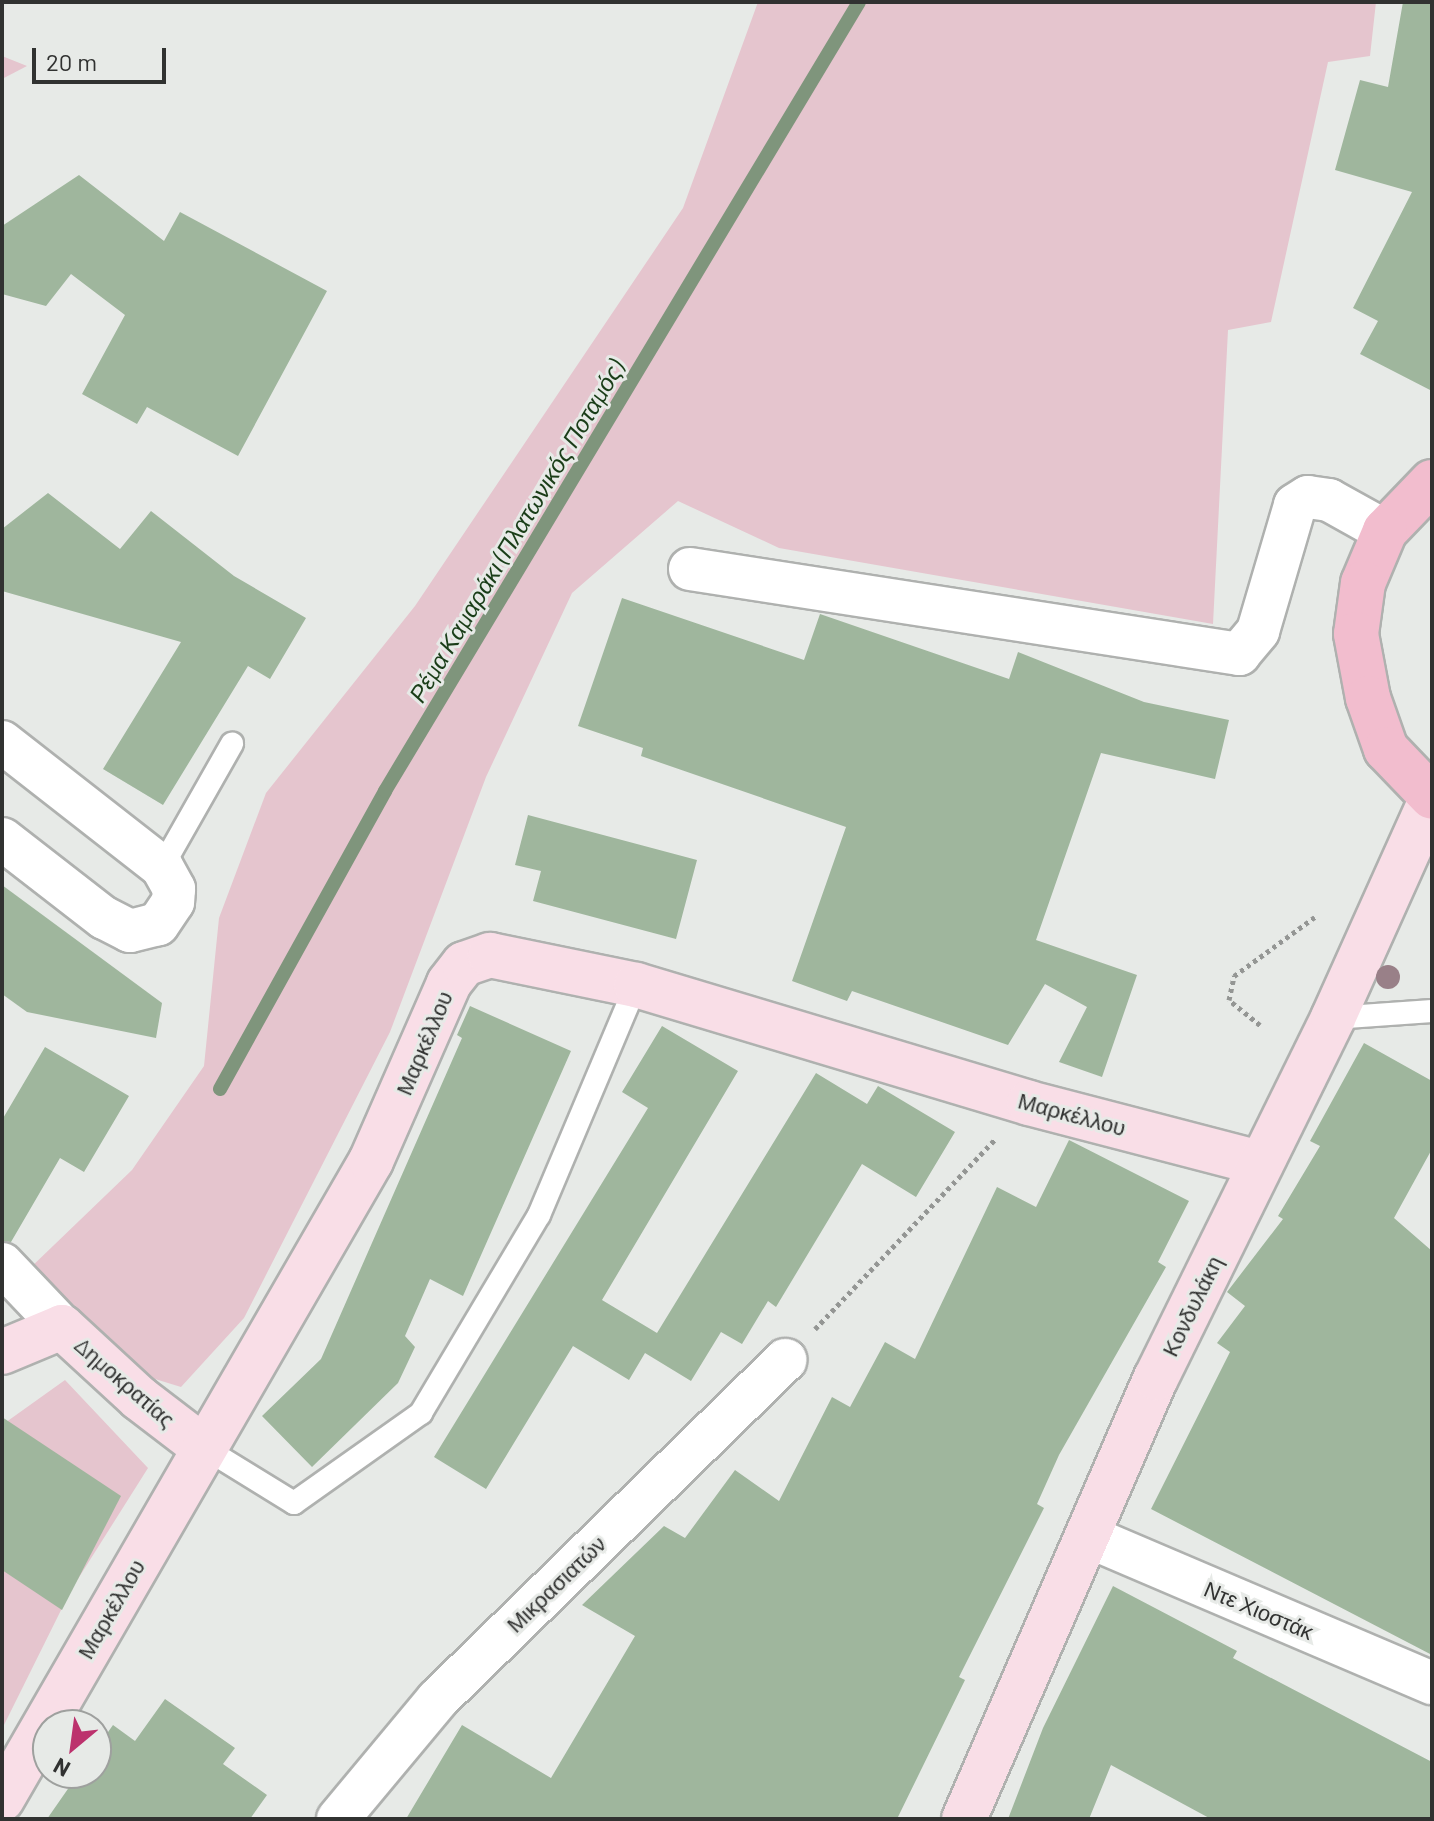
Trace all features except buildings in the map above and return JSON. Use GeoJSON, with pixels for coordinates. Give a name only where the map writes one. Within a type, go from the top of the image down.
{"type":"FeatureCollection","features":[{"type":"Feature","properties":{"kind":"main road"},"geometry":{"type":"LineString","coordinates":[[1432,482],[1385,531],[1363,583],[1356,634],[1368,698],[1386,749],[1432,798]]}},
{"type":"Feature","properties":{"kind":"street"},"geometry":{"type":"LineString","coordinates":[[690,569],[1239,654],[1258,631],[1295,505],[1308,497],[1329,500],[1385,531]]}},
{"type":"Feature","properties":{"kind":"street"},"geometry":{"type":"LineString","coordinates":[[2,742],[162,867],[174,889],[168,914],[158,924],[130,931],[104,918],[2,839]]}},
{"type":"Feature","properties":{"kind":"street","name":"Κονδυλάκη"},"geometry":{"type":"LineString","coordinates":[[964,1819],[1087,1536],[1260,1163],[1333,1018],[1432,798]]}},
{"type":"Feature","properties":{"kind":"street","name":"Μαρκέλλου"},"geometry":{"type":"LineString","coordinates":[[2,1799],[371,1161],[449,983],[464,964],[490,955],[636,985],[1029,1103],[1260,1163]]}},
{"type":"Feature","properties":{"kind":"street"},"geometry":{"type":"LineString","coordinates":[[2,1264],[62,1327]]}},
{"type":"Feature","properties":{"kind":"street","name":"Δημοκρατίας"},"geometry":{"type":"LineString","coordinates":[[2,1352],[62,1327],[139,1398],[203,1447]]}},
{"type":"Feature","properties":{"kind":"street","name":"Μικρασιατών"},"geometry":{"type":"LineString","coordinates":[[338,1819],[437,1700],[786,1360]]}},
{"type":"Feature","properties":{"kind":"street","name":"Ντε Χιοστάκ"},"geometry":{"type":"LineString","coordinates":[[1087,1536],[1432,1683]]}},
{"type":"Feature","properties":{"kind":"lane"},"geometry":{"type":"LineString","coordinates":[[162,867],[232,744]]}},
{"type":"Feature","properties":{"kind":"lane"},"geometry":{"type":"LineString","coordinates":[[203,1447],[294,1503],[421,1413],[539,1215],[636,985]]}},
{"type":"Feature","properties":{"kind":"lane"},"geometry":{"type":"LineString","coordinates":[[1333,1018],[1432,1011]]}},
{"type":"Feature","properties":{"kind":"path"},"geometry":{"type":"LineString","coordinates":[[1260,1025],[1229,1000],[1234,976],[1315,917]]}},
{"type":"Feature","properties":{"kind":"path"},"geometry":{"type":"LineString","coordinates":[[786,1360],[1029,1103]]}},
{"type":"Feature","properties":{"kind":"shaded area"},"geometry":{"type":"Polygon","coordinates":[[[758,2],[1376,2],[1370,56],[1328,62],[1271,322],[1228,330],[1213,624],[779,548],[678,501],[572,593],[486,777],[390,1032],[244,1318],[181,1387],[129,1371],[27,1271],[132,1170],[204,1066],[219,918],[266,793],[415,606],[683,208],[758,2]]]}},
{"type":"Feature","properties":{"kind":"shaded area"},"geometry":{"type":"Polygon","coordinates":[[[2,56],[27,66],[2,79],[2,56]]]}},
{"type":"Feature","properties":{"kind":"shaded area"},"geometry":{"type":"Polygon","coordinates":[[[65,1380],[148,1468],[71,1590],[2,1729],[2,1425],[65,1380]]]}},
{"type":"Feature","properties":{"kind":"waterway","name":"Ρέμα Καμαράκι (Πλατωνικός Ποταμός)"},"geometry":{"type":"LineString","coordinates":[[220,1089],[385,791],[859,2]]}}]}
